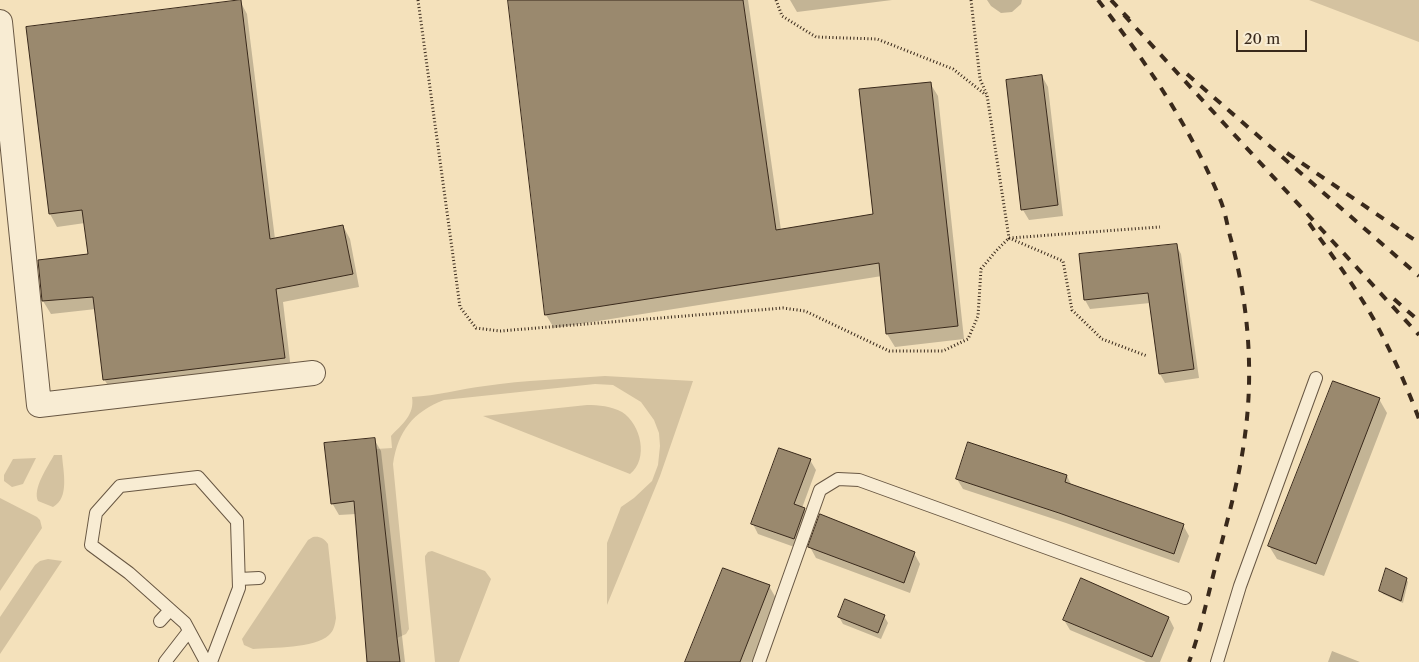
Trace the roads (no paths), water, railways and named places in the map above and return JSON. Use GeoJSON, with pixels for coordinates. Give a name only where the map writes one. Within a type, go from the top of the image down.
{"type":"FeatureCollection","features":[{"type":"Feature","properties":{"kind":"street"},"geometry":{"type":"LineString","coordinates":[[0,22],[39,406],[313,373]]}},
{"type":"Feature","properties":{"kind":"lane"},"geometry":{"type":"LineString","coordinates":[[1217,662],[1240,586],[1316,378]]}},
{"type":"Feature","properties":{"kind":"lane"},"geometry":{"type":"LineString","coordinates":[[206,662],[187,627],[129,574],[91,545],[96,513],[120,486],[198,477],[236,521],[239,588],[211,662]]}},
{"type":"Feature","properties":{"kind":"lane"},"geometry":{"type":"LineString","coordinates":[[758,662],[820,490],[838,479],[858,480],[1185,598]]}},
{"type":"Feature","properties":{"kind":"lane"},"geometry":{"type":"LineString","coordinates":[[238,579],[259,578]]}},
{"type":"Feature","properties":{"kind":"lane"},"geometry":{"type":"LineString","coordinates":[[160,621],[170,610]]}},
{"type":"Feature","properties":{"kind":"lane"},"geometry":{"type":"LineString","coordinates":[[168,644],[187,627]]}},
{"type":"Feature","properties":{"kind":"lane"},"geometry":{"type":"LineString","coordinates":[[165,662],[187,627]]}},
{"type":"Feature","properties":{"kind":"railway"},"geometry":{"type":"LineString","coordinates":[[1098,0],[1166,95],[1208,172],[1225,213],[1245,310],[1248,335],[1249,385],[1243,450],[1202,622],[1189,662]]}},
{"type":"Feature","properties":{"kind":"railway"},"geometry":{"type":"LineString","coordinates":[[1111,0],[1129,19]]}},
{"type":"Feature","properties":{"kind":"railway"},"geometry":{"type":"LineString","coordinates":[[1124,15],[1419,335]]}},
{"type":"Feature","properties":{"kind":"railway"},"geometry":{"type":"LineString","coordinates":[[1187,74],[1419,276]]}},
{"type":"Feature","properties":{"kind":"railway"},"geometry":{"type":"LineString","coordinates":[[1287,153],[1419,243]]}},
{"type":"Feature","properties":{"kind":"railway"},"geometry":{"type":"LineString","coordinates":[[1309,223],[1373,318],[1398,368],[1419,419]]}},
{"type":"Feature","properties":{"kind":"railway"},"geometry":{"type":"LineString","coordinates":[[1394,299],[1419,321]]}}]}
